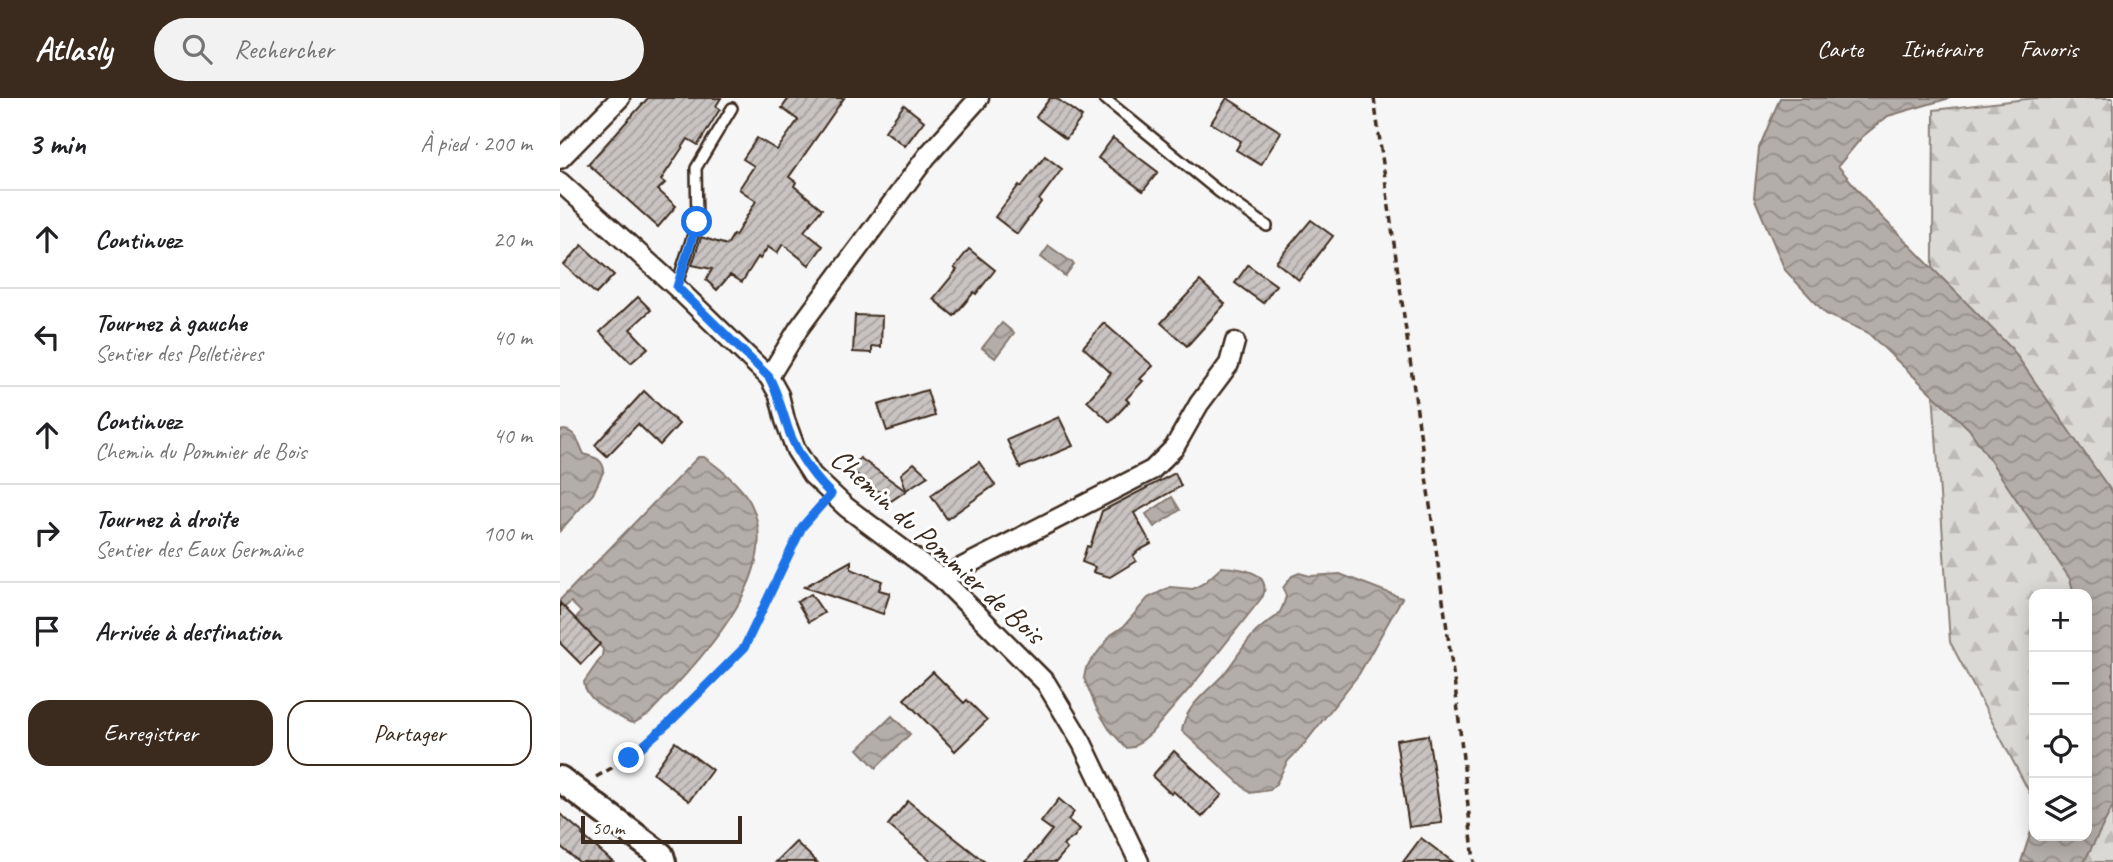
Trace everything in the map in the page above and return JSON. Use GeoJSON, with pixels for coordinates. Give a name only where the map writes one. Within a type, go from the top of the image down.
{"type":"FeatureCollection","features":[{"type":"Feature","properties":{"kind":"street"},"geometry":{"type":"LineString","coordinates":[[560,159],[620,98]]}},
{"type":"Feature","properties":{"kind":"street"},"geometry":{"type":"LineString","coordinates":[[560,182],[677,287],[769,377],[799,328],[926,156],[979,98]]}},
{"type":"Feature","properties":{"kind":"street"},"geometry":{"type":"LineString","coordinates":[[941,578],[1152,470],[1174,448],[1199,404],[1229,364],[1235,342]]}},
{"type":"Feature","properties":{"kind":"street","name":"Chemin du Pommier de Bois"},"geometry":{"type":"LineString","coordinates":[[769,377],[779,395],[796,450],[812,475],[831,494],[941,578],[1046,683],[1082,743],[1139,862]]}},
{"type":"Feature","properties":{"kind":"street"},"geometry":{"type":"LineString","coordinates":[[567,784],[661,855],[663,862]]}},
{"type":"Feature","properties":{"kind":"lane"},"geometry":{"type":"LineString","coordinates":[[1104,98],[1219,192],[1267,226]]}},
{"type":"Feature","properties":{"kind":"lane"},"geometry":{"type":"LineString","coordinates":[[677,287],[697,222],[696,168],[732,108]]}},
{"type":"Feature","properties":{"kind":"path"},"geometry":{"type":"LineString","coordinates":[[1374,98],[1457,702],[1474,862]]}},
{"type":"Feature","properties":{"kind":"path"},"geometry":{"type":"LineString","coordinates":[[567,784],[629,758],[672,720],[744,648],[802,527],[831,494]]}},
{"type":"Feature","properties":{"kind":"green space"},"geometry":{"type":"Polygon","coordinates":[[[2035,98],[2113,98],[2113,862],[2066,862],[2083,841],[2092,841],[2092,589],[2029,589],[2029,792],[1950,642],[1932,376],[1934,110],[2035,98]]]}},
{"type":"Feature","properties":{"kind":"water"},"geometry":{"type":"Polygon","coordinates":[[[1780,98],[1950,98],[1888,116],[1862,137],[1838,166],[1871,206],[2012,349],[2113,494],[2113,806],[2084,862],[2021,862],[2029,837],[2029,841],[2092,841],[2092,589],[2073,589],[2070,579],[1969,429],[1867,332],[1826,314],[1785,270],[1754,197],[1759,148],[1780,98]]]}},
{"type":"Feature","properties":{"kind":"water"},"geometry":{"type":"Polygon","coordinates":[[[1049,246],[1074,264],[1065,276],[1041,257],[1049,246]]]}},
{"type":"Feature","properties":{"kind":"water"},"geometry":{"type":"Polygon","coordinates":[[[1002,323],[1014,333],[995,358],[982,348],[1002,323]]]}},
{"type":"Feature","properties":{"kind":"water"},"geometry":{"type":"Polygon","coordinates":[[[564,430],[575,436],[584,454],[599,460],[604,470],[593,494],[560,531],[560,431],[564,430]]]}},
{"type":"Feature","properties":{"kind":"water"},"geometry":{"type":"Polygon","coordinates":[[[698,457],[704,457],[723,472],[750,502],[758,530],[756,559],[746,589],[710,645],[649,714],[634,723],[629,722],[589,695],[584,682],[602,656],[603,649],[575,619],[581,612],[571,602],[560,611],[560,600],[698,457]]]}},
{"type":"Feature","properties":{"kind":"water"},"geometry":{"type":"Polygon","coordinates":[[[1172,497],[1180,510],[1154,527],[1146,514],[1172,497]]]}},
{"type":"Feature","properties":{"kind":"water"},"geometry":{"type":"Polygon","coordinates":[[[1222,567],[1244,570],[1258,576],[1263,581],[1263,596],[1151,733],[1134,747],[1126,748],[1109,729],[1096,707],[1084,678],[1086,668],[1111,635],[1124,626],[1148,598],[1170,587],[1193,589],[1222,567]]]}},
{"type":"Feature","properties":{"kind":"water"},"geometry":{"type":"Polygon","coordinates":[[[1299,573],[1310,576],[1340,574],[1402,598],[1359,674],[1287,762],[1276,784],[1270,790],[1250,793],[1182,731],[1184,722],[1192,707],[1223,675],[1251,637],[1278,615],[1286,596],[1283,588],[1292,576],[1299,573]]]}},
{"type":"Feature","properties":{"kind":"water"},"geometry":{"type":"Polygon","coordinates":[[[892,716],[910,734],[876,768],[858,749],[892,716]]]}},
{"type":"Feature","properties":{"kind":"building"},"geometry":{"type":"Polygon","coordinates":[[[648,98],[721,98],[716,106],[720,109],[698,145],[688,139],[661,180],[665,183],[658,190],[676,206],[658,227],[588,164],[648,98]]]}},
{"type":"Feature","properties":{"kind":"building"},"geometry":{"type":"Polygon","coordinates":[[[789,98],[844,98],[789,177],[796,182],[794,186],[822,209],[804,231],[823,246],[809,265],[783,244],[777,253],[768,247],[742,282],[730,275],[717,290],[706,280],[712,269],[692,265],[701,237],[727,245],[733,235],[735,236],[756,201],[739,189],[754,166],[743,159],[757,138],[777,150],[798,120],[782,108],[789,98]]]}},
{"type":"Feature","properties":{"kind":"building"},"geometry":{"type":"Polygon","coordinates":[[[1050,98],[1056,98],[1082,117],[1066,139],[1036,117],[1050,98]]]}},
{"type":"Feature","properties":{"kind":"building"},"geometry":{"type":"Polygon","coordinates":[[[1227,98],[1281,132],[1261,165],[1236,150],[1241,141],[1211,123],[1227,98]]]}},
{"type":"Feature","properties":{"kind":"building"},"geometry":{"type":"Polygon","coordinates":[[[904,105],[924,121],[905,146],[885,131],[904,105]]]}},
{"type":"Feature","properties":{"kind":"building"},"geometry":{"type":"Polygon","coordinates":[[[1113,138],[1158,172],[1143,191],[1098,158],[1113,138]]]}},
{"type":"Feature","properties":{"kind":"building"},"geometry":{"type":"Polygon","coordinates":[[[1045,156],[1062,169],[1017,234],[995,217],[1045,156]]]}},
{"type":"Feature","properties":{"kind":"building"},"geometry":{"type":"Polygon","coordinates":[[[1311,220],[1333,236],[1299,280],[1276,262],[1311,220]]]}},
{"type":"Feature","properties":{"kind":"building"},"geometry":{"type":"Polygon","coordinates":[[[582,245],[614,275],[596,294],[564,265],[582,245]]]}},
{"type":"Feature","properties":{"kind":"building"},"geometry":{"type":"Polygon","coordinates":[[[969,249],[995,270],[954,316],[933,299],[957,270],[954,268],[969,249]]]}},
{"type":"Feature","properties":{"kind":"building"},"geometry":{"type":"Polygon","coordinates":[[[1248,265],[1276,285],[1263,303],[1235,283],[1248,265]]]}},
{"type":"Feature","properties":{"kind":"building"},"geometry":{"type":"Polygon","coordinates":[[[1200,281],[1225,304],[1187,346],[1161,323],[1200,281]]]}},
{"type":"Feature","properties":{"kind":"building"},"geometry":{"type":"Polygon","coordinates":[[[638,297],[651,310],[630,329],[648,348],[631,363],[600,332],[638,297]]]}},
{"type":"Feature","properties":{"kind":"building"},"geometry":{"type":"Polygon","coordinates":[[[855,315],[882,316],[881,347],[872,346],[872,353],[853,352],[855,315]]]}},
{"type":"Feature","properties":{"kind":"building"},"geometry":{"type":"Polygon","coordinates":[[[1104,323],[1153,366],[1126,399],[1129,402],[1110,422],[1087,401],[1111,373],[1083,347],[1104,323]]]}},
{"type":"Feature","properties":{"kind":"building"},"geometry":{"type":"Polygon","coordinates":[[[927,390],[935,416],[887,431],[878,405],[927,390]]]}},
{"type":"Feature","properties":{"kind":"building"},"geometry":{"type":"Polygon","coordinates":[[[644,391],[679,424],[660,445],[638,424],[607,456],[595,445],[644,391]]]}},
{"type":"Feature","properties":{"kind":"building"},"geometry":{"type":"Polygon","coordinates":[[[1059,417],[1073,446],[1020,468],[1007,440],[1059,417]]]}},
{"type":"Feature","properties":{"kind":"building"},"geometry":{"type":"Polygon","coordinates":[[[860,458],[906,491],[891,501],[851,470],[860,458]]]}},
{"type":"Feature","properties":{"kind":"building"},"geometry":{"type":"Polygon","coordinates":[[[979,462],[995,485],[947,519],[931,495],[979,462]]]}},
{"type":"Feature","properties":{"kind":"building"},"geometry":{"type":"Polygon","coordinates":[[[914,463],[928,476],[906,490],[901,474],[914,463]]]}},
{"type":"Feature","properties":{"kind":"building"},"geometry":{"type":"Polygon","coordinates":[[[1175,473],[1181,486],[1134,513],[1151,544],[1133,556],[1136,561],[1110,577],[1093,572],[1095,567],[1082,562],[1102,511],[1175,473]]]}},
{"type":"Feature","properties":{"kind":"building"},"geometry":{"type":"Polygon","coordinates":[[[851,561],[851,569],[882,581],[879,590],[890,593],[883,614],[804,587],[851,561]]]}},
{"type":"Feature","properties":{"kind":"building"},"geometry":{"type":"Polygon","coordinates":[[[811,594],[824,613],[809,622],[797,602],[811,594]]]}},
{"type":"Feature","properties":{"kind":"building"},"geometry":{"type":"Polygon","coordinates":[[[560,603],[600,644],[581,664],[560,643],[560,603]]]}},
{"type":"Feature","properties":{"kind":"building"},"geometry":{"type":"Polygon","coordinates":[[[933,672],[964,703],[967,700],[987,720],[955,751],[904,699],[933,672]]]}},
{"type":"Feature","properties":{"kind":"building"},"geometry":{"type":"Polygon","coordinates":[[[1428,735],[1442,823],[1409,827],[1396,740],[1428,735]]]}},
{"type":"Feature","properties":{"kind":"building"},"geometry":{"type":"Polygon","coordinates":[[[675,742],[712,770],[689,801],[653,773],[675,742]]]}},
{"type":"Feature","properties":{"kind":"building"},"geometry":{"type":"Polygon","coordinates":[[[1174,751],[1222,795],[1202,817],[1152,776],[1174,751]]]}},
{"type":"Feature","properties":{"kind":"building"},"geometry":{"type":"Polygon","coordinates":[[[1059,799],[1074,812],[1068,820],[1080,829],[1063,845],[1067,849],[1056,862],[1026,862],[1052,830],[1041,822],[1059,799]]]}},
{"type":"Feature","properties":{"kind":"building"},"geometry":{"type":"Polygon","coordinates":[[[908,801],[985,862],[932,862],[888,825],[908,801]]]}},
{"type":"Feature","properties":{"kind":"building"},"geometry":{"type":"Polygon","coordinates":[[[560,814],[613,862],[579,862],[560,846],[560,814]]]}},
{"type":"Feature","properties":{"kind":"building"},"geometry":{"type":"Polygon","coordinates":[[[1421,838],[1453,862],[1403,862],[1421,838]]]}},
{"type":"Feature","properties":{"kind":"building"},"geometry":{"type":"Polygon","coordinates":[[[796,842],[817,862],[776,862],[796,842]]]}},
{"type":"Feature","properties":{"kind":"route"},"geometry":{"type":"LineString","coordinates":[[629,758],[672,720],[744,648],[802,527],[831,494],[812,475],[796,450],[779,395],[769,377],[677,287],[697,222]]}}]}
